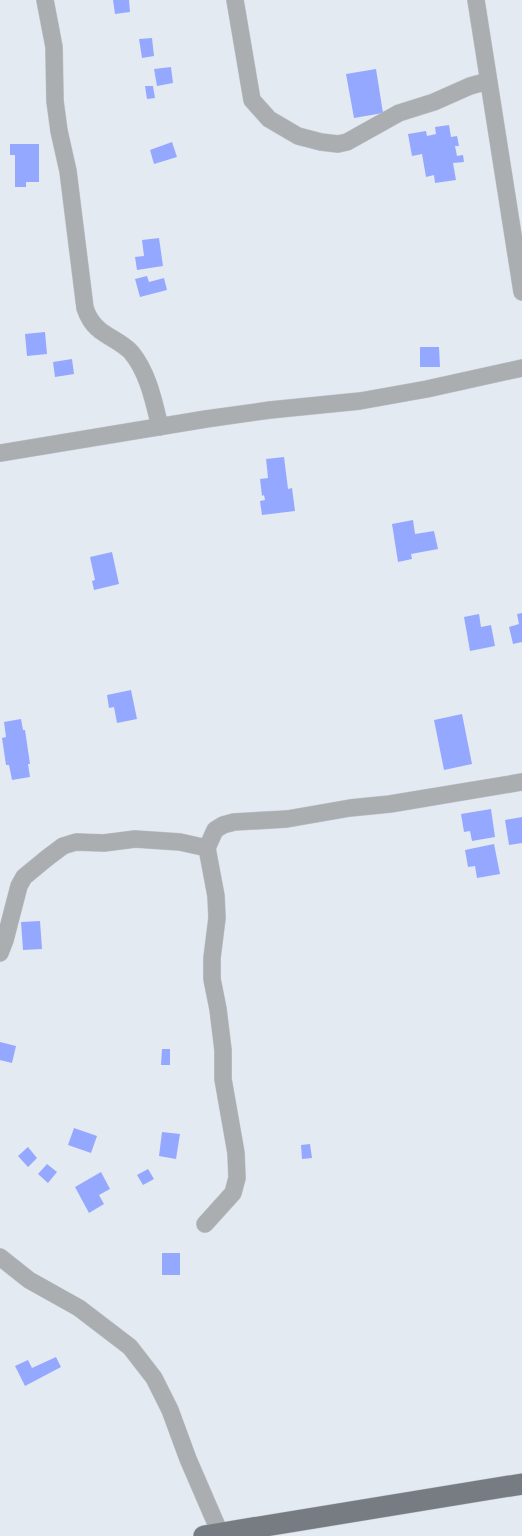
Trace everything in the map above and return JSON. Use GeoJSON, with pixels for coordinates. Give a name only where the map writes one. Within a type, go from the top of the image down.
{"type":"FeatureCollection","features":[{"type":"Feature","properties":{"kind":"main road"},"geometry":{"type":"LineString","coordinates":[[212,1535],[274,1530],[522,1484]]}},
{"type":"Feature","properties":{"kind":"street"},"geometry":{"type":"LineString","coordinates":[[45,0],[54,47],[55,102],[59,131],[68,171],[85,308],[90,320],[97,328],[121,342],[131,352],[138,363],[152,394],[160,427]]}},
{"type":"Feature","properties":{"kind":"street"},"geometry":{"type":"LineString","coordinates":[[236,0],[252,100],[269,119],[298,136],[321,142],[338,144],[347,142],[398,113],[434,102],[462,89],[488,82]]}},
{"type":"Feature","properties":{"kind":"street"},"geometry":{"type":"LineString","coordinates":[[476,0],[522,292]]}},
{"type":"Feature","properties":{"kind":"street"},"geometry":{"type":"LineString","coordinates":[[0,453],[270,410],[360,401],[427,389],[522,368]]}},
{"type":"Feature","properties":{"kind":"street"},"geometry":{"type":"LineString","coordinates":[[205,1224],[233,1194],[237,1178],[236,1153],[223,1079],[219,1016],[212,979],[212,958],[217,918],[216,896],[206,848],[215,830],[223,825],[234,822],[287,819],[350,808],[390,804],[522,782]]}},
{"type":"Feature","properties":{"kind":"street"},"geometry":{"type":"LineString","coordinates":[[0,953],[5,940],[19,886],[24,877],[63,846],[76,842],[104,843],[135,839],[180,842],[206,848]]}},
{"type":"Feature","properties":{"kind":"street"},"geometry":{"type":"LineString","coordinates":[[0,1257],[30,1280],[79,1308],[130,1347],[154,1378],[170,1410],[188,1459],[212,1535]]}},
{"type":"Feature","properties":{"kind":"building"},"geometry":{"type":"Polygon","coordinates":[[[113,0],[129,0],[130,12],[115,14],[113,0]]]}},
{"type":"Feature","properties":{"kind":"building"},"geometry":{"type":"Polygon","coordinates":[[[152,38],[154,56],[142,58],[139,39],[152,38]]]}},
{"type":"Feature","properties":{"kind":"building"},"geometry":{"type":"Polygon","coordinates":[[[171,67],[173,83],[157,86],[154,69],[171,67]]]}},
{"type":"Feature","properties":{"kind":"building"},"geometry":{"type":"Polygon","coordinates":[[[376,69],[383,113],[354,118],[346,74],[376,69]]]}},
{"type":"Feature","properties":{"kind":"building"},"geometry":{"type":"Polygon","coordinates":[[[145,86],[153,86],[155,98],[147,99],[145,86]]]}},
{"type":"Feature","properties":{"kind":"building"},"geometry":{"type":"Polygon","coordinates":[[[449,125],[451,137],[457,136],[459,146],[455,146],[457,156],[463,155],[464,162],[453,163],[456,180],[435,183],[434,175],[426,177],[422,154],[412,156],[408,134],[426,131],[427,136],[436,134],[435,127],[449,125]]]}},
{"type":"Feature","properties":{"kind":"building"},"geometry":{"type":"Polygon","coordinates":[[[172,142],[177,157],[154,164],[150,150],[172,142]]]}},
{"type":"Feature","properties":{"kind":"building"},"geometry":{"type":"Polygon","coordinates":[[[10,144],[39,144],[39,182],[26,182],[26,187],[15,187],[15,155],[10,155],[10,144]]]}},
{"type":"Feature","properties":{"kind":"building"},"geometry":{"type":"Polygon","coordinates":[[[159,238],[163,266],[137,270],[135,257],[144,256],[142,240],[159,238]]]}},
{"type":"Feature","properties":{"kind":"building"},"geometry":{"type":"Polygon","coordinates":[[[147,276],[149,282],[164,278],[167,290],[140,297],[135,279],[147,276]]]}},
{"type":"Feature","properties":{"kind":"building"},"geometry":{"type":"Polygon","coordinates":[[[45,332],[47,354],[27,356],[25,334],[45,332]]]}},
{"type":"Feature","properties":{"kind":"building"},"geometry":{"type":"Polygon","coordinates":[[[420,347],[439,347],[440,367],[420,367],[420,347]]]}},
{"type":"Feature","properties":{"kind":"building"},"geometry":{"type":"Polygon","coordinates":[[[72,359],[74,374],[55,377],[53,362],[72,359]]]}},
{"type":"Feature","properties":{"kind":"building"},"geometry":{"type":"Polygon","coordinates":[[[284,457],[288,489],[292,488],[295,511],[262,515],[260,501],[265,500],[264,495],[262,496],[260,479],[268,478],[266,459],[284,457]]]}},
{"type":"Feature","properties":{"kind":"building"},"geometry":{"type":"Polygon","coordinates":[[[413,520],[415,534],[434,531],[438,549],[411,554],[412,559],[398,562],[392,524],[413,520]]]}},
{"type":"Feature","properties":{"kind":"building"},"geometry":{"type":"Polygon","coordinates":[[[112,552],[119,584],[94,590],[92,581],[95,580],[90,557],[112,552]]]}},
{"type":"Feature","properties":{"kind":"building"},"geometry":{"type":"Polygon","coordinates":[[[522,613],[522,642],[513,644],[509,627],[519,624],[517,614],[522,613]]]}},
{"type":"Feature","properties":{"kind":"building"},"geometry":{"type":"Polygon","coordinates":[[[479,614],[481,627],[491,625],[495,646],[470,651],[464,617],[479,614]]]}},
{"type":"Feature","properties":{"kind":"building"},"geometry":{"type":"Polygon","coordinates":[[[131,690],[137,719],[117,723],[114,707],[109,708],[107,695],[131,690]]]}},
{"type":"Feature","properties":{"kind":"building"},"geometry":{"type":"Polygon","coordinates":[[[462,714],[472,764],[444,770],[434,720],[462,714]]]}},
{"type":"Feature","properties":{"kind":"building"},"geometry":{"type":"Polygon","coordinates":[[[21,719],[23,730],[25,730],[30,764],[28,764],[30,777],[12,780],[9,765],[6,765],[2,738],[6,737],[4,722],[21,719]]]}},
{"type":"Feature","properties":{"kind":"building"},"geometry":{"type":"Polygon","coordinates":[[[491,809],[495,837],[472,841],[470,831],[464,832],[461,814],[491,809]]]}},
{"type":"Feature","properties":{"kind":"building"},"geometry":{"type":"Polygon","coordinates":[[[522,817],[522,843],[509,845],[505,820],[522,817]]]}},
{"type":"Feature","properties":{"kind":"building"},"geometry":{"type":"Polygon","coordinates":[[[494,844],[500,874],[477,878],[475,866],[468,867],[465,850],[494,844]]]}},
{"type":"Feature","properties":{"kind":"building"},"geometry":{"type":"Polygon","coordinates":[[[40,921],[42,949],[23,950],[21,922],[40,921]]]}},
{"type":"Feature","properties":{"kind":"building"},"geometry":{"type":"Polygon","coordinates":[[[0,1042],[16,1046],[12,1063],[0,1060],[0,1042]]]}},
{"type":"Feature","properties":{"kind":"building"},"geometry":{"type":"Polygon","coordinates":[[[162,1049],[170,1049],[170,1065],[161,1065],[162,1049]]]}},
{"type":"Feature","properties":{"kind":"building"},"geometry":{"type":"Polygon","coordinates":[[[74,1128],[97,1136],[91,1153],[68,1145],[74,1128]]]}},
{"type":"Feature","properties":{"kind":"building"},"geometry":{"type":"Polygon","coordinates":[[[162,1132],[180,1134],[176,1159],[159,1156],[162,1132]]]}},
{"type":"Feature","properties":{"kind":"building"},"geometry":{"type":"Polygon","coordinates":[[[310,1144],[312,1158],[302,1159],[301,1145],[310,1144]]]}},
{"type":"Feature","properties":{"kind":"building"},"geometry":{"type":"Polygon","coordinates":[[[28,1147],[37,1158],[28,1167],[18,1156],[28,1147]]]}},
{"type":"Feature","properties":{"kind":"building"},"geometry":{"type":"Polygon","coordinates":[[[47,1164],[57,1172],[48,1183],[38,1174],[47,1164]]]}},
{"type":"Feature","properties":{"kind":"building"},"geometry":{"type":"Polygon","coordinates":[[[148,1169],[154,1179],[143,1185],[137,1175],[148,1169]]]}},
{"type":"Feature","properties":{"kind":"building"},"geometry":{"type":"Polygon","coordinates":[[[101,1172],[110,1189],[99,1195],[104,1204],[89,1213],[75,1187],[101,1172]]]}},
{"type":"Feature","properties":{"kind":"building"},"geometry":{"type":"Polygon","coordinates":[[[162,1253],[180,1253],[180,1275],[162,1275],[162,1253]]]}},
{"type":"Feature","properties":{"kind":"building"},"geometry":{"type":"Polygon","coordinates":[[[56,1357],[61,1367],[25,1386],[15,1366],[28,1360],[32,1368],[56,1357]]]}}]}
